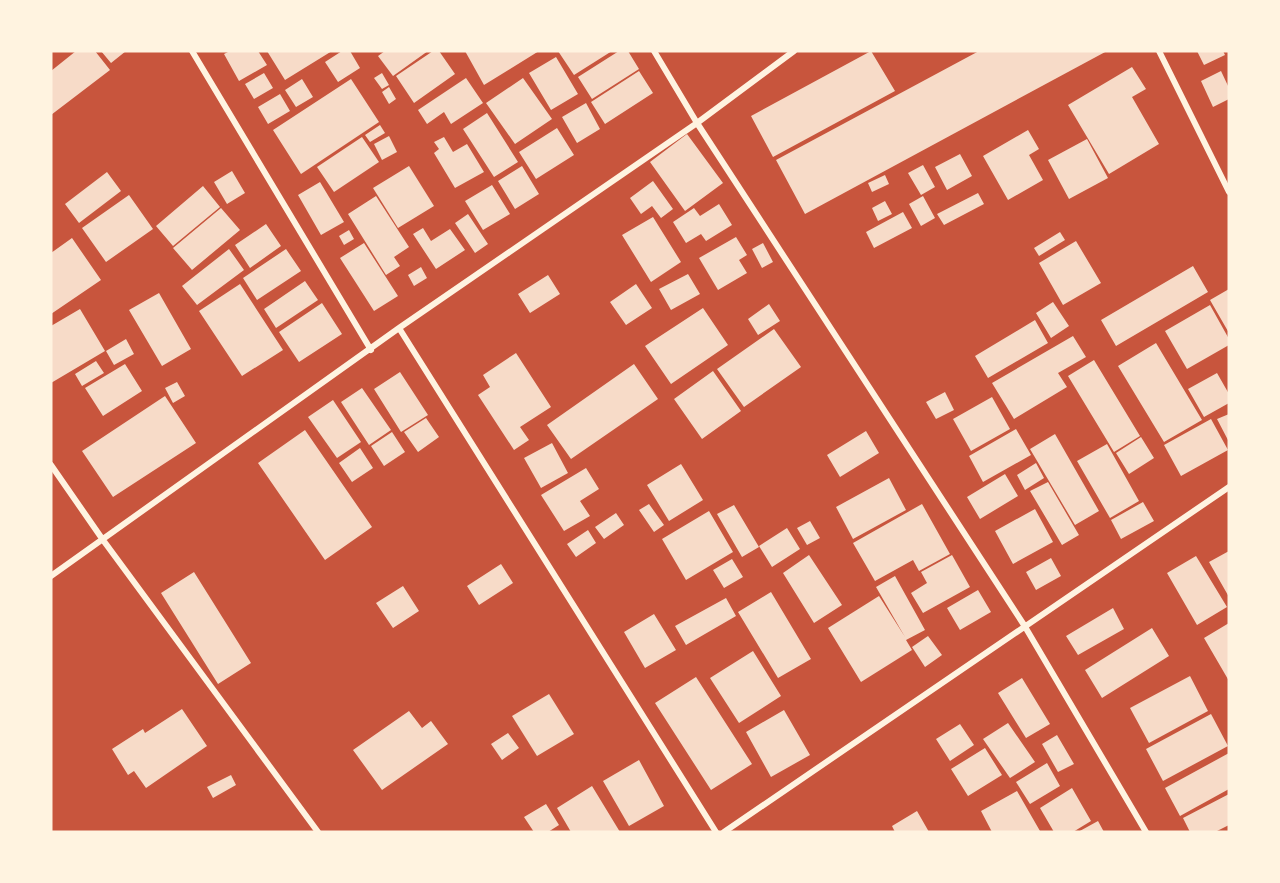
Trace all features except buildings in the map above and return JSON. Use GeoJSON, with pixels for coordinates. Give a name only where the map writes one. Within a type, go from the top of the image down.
{"type":"FeatureCollection","features":[{"type":"Feature","properties":{"kind":"street"},"geometry":{"type":"LineString","coordinates":[[192,51],[371,350]]}},
{"type":"Feature","properties":{"kind":"street"},"geometry":{"type":"LineString","coordinates":[[654,51],[697,123],[1024,625],[1146,832]]}},
{"type":"Feature","properties":{"kind":"street"},"geometry":{"type":"LineString","coordinates":[[51,576],[399,328],[697,123],[794,51]]}},
{"type":"Feature","properties":{"kind":"street"},"geometry":{"type":"LineString","coordinates":[[1159,51],[1229,192]]}},
{"type":"Feature","properties":{"kind":"street"},"geometry":{"type":"LineString","coordinates":[[399,328],[716,832]]}},
{"type":"Feature","properties":{"kind":"street"},"geometry":{"type":"LineString","coordinates":[[51,465],[103,540],[318,832]]}},
{"type":"Feature","properties":{"kind":"street"},"geometry":{"type":"LineString","coordinates":[[724,832],[1229,487]]}}]}
